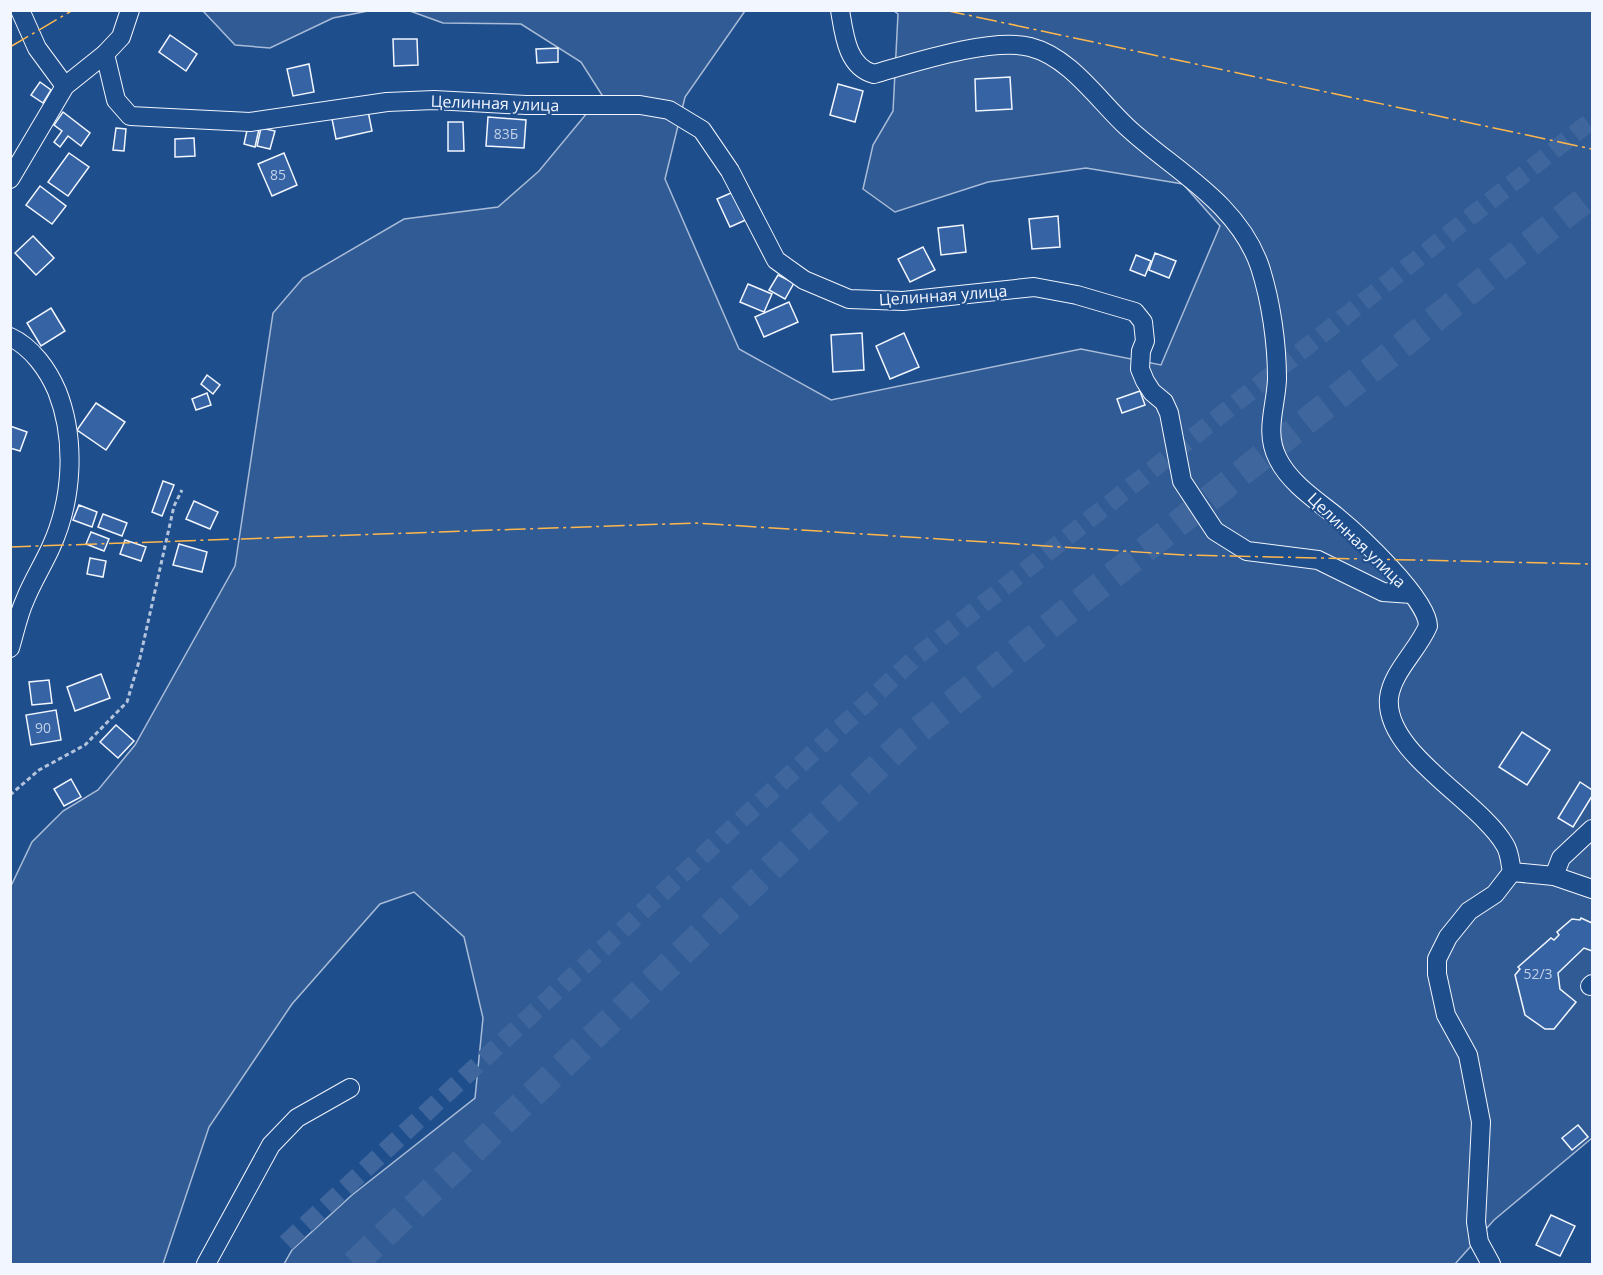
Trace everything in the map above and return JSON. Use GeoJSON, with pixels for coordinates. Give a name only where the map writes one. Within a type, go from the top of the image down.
{"type":"FeatureCollection","features":[{"type":"Feature","properties":{"kind":"street"},"geometry":{"type":"LineString","coordinates":[[20,10],[37,48],[65,86]]}},
{"type":"Feature","properties":{"kind":"street"},"geometry":{"type":"LineString","coordinates":[[10,179],[65,86],[105,54],[121,37],[130,10]]}},
{"type":"Feature","properties":{"kind":"street","name":"Целинная улица"},"geometry":{"type":"LineString","coordinates":[[840,10],[845,38],[856,64],[864,72],[874,74],[932,57],[988,46],[1029,47],[1065,64],[1129,129],[1176,164],[1223,208],[1250,244],[1264,285],[1275,346],[1277,381],[1270,423],[1272,443],[1278,459],[1293,479],[1338,518],[1398,576],[1428,619],[1428,626],[1399,673],[1389,697],[1391,720],[1403,741],[1492,827],[1507,847],[1512,872]]}},
{"type":"Feature","properties":{"kind":"street","name":"Целинная улица"},"geometry":{"type":"LineString","coordinates":[[105,54],[116,100],[130,116],[250,122],[387,102],[434,100],[526,105],[640,105],[669,110],[702,130],[730,171],[776,260],[804,280],[849,299],[903,301],[1034,287],[1077,295],[1135,312],[1143,322],[1145,340],[1141,351],[1140,369],[1148,387],[1164,402],[1169,413],[1182,481],[1215,531],[1247,551],[1318,560],[1383,592],[1412,594]]}},
{"type":"Feature","properties":{"kind":"street"},"geometry":{"type":"LineString","coordinates":[[10,337],[22,342],[51,375],[71,444],[63,508],[52,545],[24,602],[10,648]]}},
{"type":"Feature","properties":{"kind":"street"},"geometry":{"type":"LineString","coordinates":[[1554,876],[1561,858],[1593,829]]}},
{"type":"Feature","properties":{"kind":"street"},"geometry":{"type":"LineString","coordinates":[[1491,1264],[1479,1242],[1476,1222],[1481,1122],[1468,1055],[1446,1016],[1437,959],[1448,937],[1468,911],[1495,894],[1512,872],[1554,876],[1593,889]]}},
{"type":"Feature","properties":{"kind":"street"},"geometry":{"type":"LineString","coordinates":[[206,1264],[271,1145],[297,1118],[350,1088]]}},
{"type":"Feature","properties":{"kind":"path"},"geometry":{"type":"LineString","coordinates":[[10,795],[39,770],[85,745],[127,702],[140,658],[174,506],[182,490]]}},
{"type":"Feature","properties":{"kind":"shaded area"},"geometry":{"type":"Polygon","coordinates":[[[203,11],[368,11],[333,18],[270,48],[235,45],[203,11]]]}},
{"type":"Feature","properties":{"kind":"shaded area"},"geometry":{"type":"Polygon","coordinates":[[[410,11],[745,11],[685,97],[665,179],[739,349],[831,400],[1081,349],[1161,365],[1220,226],[1183,184],[1086,168],[988,182],[895,212],[863,189],[873,145],[893,111],[898,14],[894,11],[1592,11],[1592,1138],[1494,1220],[1455,1264],[284,1264],[292,1250],[352,1195],[475,1098],[483,1018],[464,937],[414,892],[380,904],[292,1004],[209,1127],[163,1264],[11,1264],[11,886],[32,842],[63,811],[98,790],[135,745],[235,566],[273,313],[303,278],[404,219],[498,207],[539,171],[602,95],[581,62],[521,24],[443,23],[410,11]]]}},
{"type":"Feature","properties":{"kind":"building"},"geometry":{"type":"Polygon","coordinates":[[[170,35],[197,54],[186,71],[159,52],[170,35]]]}},
{"type":"Feature","properties":{"kind":"building"},"geometry":{"type":"Polygon","coordinates":[[[393,39],[417,39],[418,65],[394,66],[393,39]]]}},
{"type":"Feature","properties":{"kind":"building"},"geometry":{"type":"Polygon","coordinates":[[[558,48],[558,62],[537,63],[536,49],[558,48]]]}},
{"type":"Feature","properties":{"kind":"building"},"geometry":{"type":"Polygon","coordinates":[[[309,64],[314,92],[293,96],[287,69],[309,64]]]}},
{"type":"Feature","properties":{"kind":"building"},"geometry":{"type":"Polygon","coordinates":[[[1010,77],[1012,109],[976,111],[975,79],[1010,77]]]}},
{"type":"Feature","properties":{"kind":"building"},"geometry":{"type":"Polygon","coordinates":[[[40,82],[51,90],[43,103],[31,95],[40,82]]]}},
{"type":"Feature","properties":{"kind":"building"},"geometry":{"type":"Polygon","coordinates":[[[838,84],[863,91],[855,122],[830,115],[838,84]]]}},
{"type":"Feature","properties":{"kind":"building"},"geometry":{"type":"Polygon","coordinates":[[[368,111],[372,131],[336,139],[332,119],[368,111]]]}},
{"type":"Feature","properties":{"kind":"building"},"geometry":{"type":"Polygon","coordinates":[[[63,112],[90,133],[81,146],[68,136],[60,147],[54,142],[62,131],[54,125],[63,112]]]}},
{"type":"Feature","properties":{"kind":"building"},"geometry":{"type":"Polygon","coordinates":[[[488,117],[526,120],[524,148],[486,146],[488,117]]]}},
{"type":"Feature","properties":{"kind":"building"},"geometry":{"type":"Polygon","coordinates":[[[448,122],[463,122],[464,151],[448,151],[448,122]]]}},
{"type":"Feature","properties":{"kind":"building"},"geometry":{"type":"Polygon","coordinates":[[[248,126],[259,129],[255,147],[244,144],[248,126]]]}},
{"type":"Feature","properties":{"kind":"building"},"geometry":{"type":"Polygon","coordinates":[[[116,128],[126,129],[124,151],[113,150],[116,128]]]}},
{"type":"Feature","properties":{"kind":"building"},"geometry":{"type":"Polygon","coordinates":[[[261,128],[275,131],[270,149],[257,146],[261,128]]]}},
{"type":"Feature","properties":{"kind":"building"},"geometry":{"type":"Polygon","coordinates":[[[194,138],[195,156],[175,157],[175,139],[194,138]]]}},
{"type":"Feature","properties":{"kind":"building"},"geometry":{"type":"Polygon","coordinates":[[[69,153],[89,167],[68,196],[48,182],[69,153]]]}},
{"type":"Feature","properties":{"kind":"building"},"geometry":{"type":"Polygon","coordinates":[[[284,153],[297,185],[272,196],[258,164],[284,153]]]}},
{"type":"Feature","properties":{"kind":"building"},"geometry":{"type":"Polygon","coordinates":[[[40,186],[66,206],[52,224],[26,205],[40,186]]]}},
{"type":"Feature","properties":{"kind":"building"},"geometry":{"type":"Polygon","coordinates":[[[738,190],[750,218],[730,227],[717,199],[738,190]]]}},
{"type":"Feature","properties":{"kind":"building"},"geometry":{"type":"Polygon","coordinates":[[[1058,216],[1060,247],[1032,249],[1029,219],[1058,216]]]}},
{"type":"Feature","properties":{"kind":"building"},"geometry":{"type":"Polygon","coordinates":[[[963,225],[966,252],[941,255],[938,228],[963,225]]]}},
{"type":"Feature","properties":{"kind":"building"},"geometry":{"type":"Polygon","coordinates":[[[33,236],[54,258],[36,275],[15,253],[33,236]]]}},
{"type":"Feature","properties":{"kind":"building"},"geometry":{"type":"Polygon","coordinates":[[[923,247],[935,270],[910,282],[898,259],[923,247]]]}},
{"type":"Feature","properties":{"kind":"building"},"geometry":{"type":"Polygon","coordinates":[[[1155,253],[1176,261],[1169,278],[1149,270],[1155,253]]]}},
{"type":"Feature","properties":{"kind":"building"},"geometry":{"type":"Polygon","coordinates":[[[1136,255],[1151,261],[1145,276],[1130,270],[1136,255]]]}},
{"type":"Feature","properties":{"kind":"building"},"geometry":{"type":"Polygon","coordinates":[[[778,275],[794,283],[785,299],[769,290],[778,275]]]}},
{"type":"Feature","properties":{"kind":"building"},"geometry":{"type":"Polygon","coordinates":[[[748,284],[772,294],[764,312],[740,302],[748,284]]]}},
{"type":"Feature","properties":{"kind":"building"},"geometry":{"type":"Polygon","coordinates":[[[789,302],[798,322],[764,337],[755,317],[789,302]]]}},
{"type":"Feature","properties":{"kind":"building"},"geometry":{"type":"Polygon","coordinates":[[[51,308],[65,331],[41,346],[27,323],[51,308]]]}},
{"type":"Feature","properties":{"kind":"building"},"geometry":{"type":"Polygon","coordinates":[[[862,333],[864,370],[833,372],[831,335],[862,333]]]}},
{"type":"Feature","properties":{"kind":"building"},"geometry":{"type":"Polygon","coordinates":[[[904,333],[919,367],[890,379],[876,346],[904,333]]]}},
{"type":"Feature","properties":{"kind":"building"},"geometry":{"type":"Polygon","coordinates":[[[207,375],[220,385],[213,394],[201,384],[207,375]]]}},
{"type":"Feature","properties":{"kind":"building"},"geometry":{"type":"Polygon","coordinates":[[[1140,391],[1145,405],[1122,413],[1117,399],[1140,391]]]}},
{"type":"Feature","properties":{"kind":"building"},"geometry":{"type":"Polygon","coordinates":[[[207,393],[211,405],[196,410],[192,399],[207,393]]]}},
{"type":"Feature","properties":{"kind":"building"},"geometry":{"type":"Polygon","coordinates":[[[96,403],[125,422],[106,450],[77,430],[96,403]]]}},
{"type":"Feature","properties":{"kind":"building"},"geometry":{"type":"Polygon","coordinates":[[[10,426],[27,432],[20,451],[10,448],[10,426]]]}},
{"type":"Feature","properties":{"kind":"building"},"geometry":{"type":"Polygon","coordinates":[[[163,481],[174,485],[162,516],[152,512],[163,481]]]}},
{"type":"Feature","properties":{"kind":"building"},"geometry":{"type":"Polygon","coordinates":[[[194,501],[218,512],[210,529],[186,519],[194,501]]]}},
{"type":"Feature","properties":{"kind":"building"},"geometry":{"type":"Polygon","coordinates":[[[79,505],[97,512],[92,527],[73,520],[79,505]]]}},
{"type":"Feature","properties":{"kind":"building"},"geometry":{"type":"Polygon","coordinates":[[[103,514],[127,523],[122,536],[98,527],[103,514]]]}},
{"type":"Feature","properties":{"kind":"building"},"geometry":{"type":"Polygon","coordinates":[[[91,532],[109,539],[104,551],[86,544],[91,532]]]}},
{"type":"Feature","properties":{"kind":"building"},"geometry":{"type":"Polygon","coordinates":[[[125,540],[146,547],[141,561],[120,554],[125,540]]]}},
{"type":"Feature","properties":{"kind":"building"},"geometry":{"type":"Polygon","coordinates":[[[179,544],[207,552],[202,572],[173,565],[179,544]]]}},
{"type":"Feature","properties":{"kind":"building"},"geometry":{"type":"Polygon","coordinates":[[[90,558],[106,561],[103,577],[87,574],[90,558]]]}},
{"type":"Feature","properties":{"kind":"building"},"geometry":{"type":"Polygon","coordinates":[[[101,674],[110,698],[75,711],[67,687],[101,674]]]}},
{"type":"Feature","properties":{"kind":"building"},"geometry":{"type":"Polygon","coordinates":[[[49,680],[52,703],[32,705],[29,682],[49,680]]]}},
{"type":"Feature","properties":{"kind":"building"},"geometry":{"type":"Polygon","coordinates":[[[56,710],[61,740],[31,745],[26,715],[56,710]]]}},
{"type":"Feature","properties":{"kind":"building"},"geometry":{"type":"Polygon","coordinates":[[[116,725],[134,741],[118,758],[100,742],[116,725]]]}},
{"type":"Feature","properties":{"kind":"building"},"geometry":{"type":"Polygon","coordinates":[[[1522,732],[1550,750],[1527,785],[1499,767],[1522,732]]]}},
{"type":"Feature","properties":{"kind":"building"},"geometry":{"type":"Polygon","coordinates":[[[71,779],[81,797],[64,806],[54,789],[71,779]]]}},
{"type":"Feature","properties":{"kind":"building"},"geometry":{"type":"Polygon","coordinates":[[[1580,782],[1592,790],[1592,796],[1573,827],[1558,818],[1580,782]]]}},
{"type":"Feature","properties":{"kind":"building"},"geometry":{"type":"Polygon","coordinates":[[[1581,918],[1592,923],[1592,951],[1584,948],[1558,973],[1560,989],[1576,1002],[1554,1029],[1545,1029],[1525,1015],[1515,975],[1520,969],[1518,967],[1551,938],[1554,940],[1559,935],[1557,932],[1572,919],[1580,920],[1581,918]]]}},
{"type":"Feature","properties":{"kind":"building"},"geometry":{"type":"Polygon","coordinates":[[[1578,1125],[1588,1137],[1572,1150],[1562,1138],[1578,1125]]]}},
{"type":"Feature","properties":{"kind":"building"},"geometry":{"type":"Polygon","coordinates":[[[1551,1215],[1575,1226],[1560,1256],[1536,1245],[1551,1215]]]}},
{"type":"Feature","properties":{"kind":"tunnel"},"geometry":{"type":"LineString","coordinates":[[286,1243],[915,658],[1592,120]]}},
{"type":"Feature","properties":{"kind":"tunnel"},"geometry":{"type":"LineString","coordinates":[[354,1264],[906,740],[1592,194]]}},
{"type":"Feature","properties":{"kind":"power"},"geometry":{"type":"LineString","coordinates":[[10,47],[73,10]]}},
{"type":"Feature","properties":{"kind":"power"},"geometry":{"type":"LineString","coordinates":[[944,10],[1592,149]]}},
{"type":"Feature","properties":{"kind":"power"},"geometry":{"type":"LineString","coordinates":[[10,547],[696,523],[1184,555],[1592,564]]}}]}
